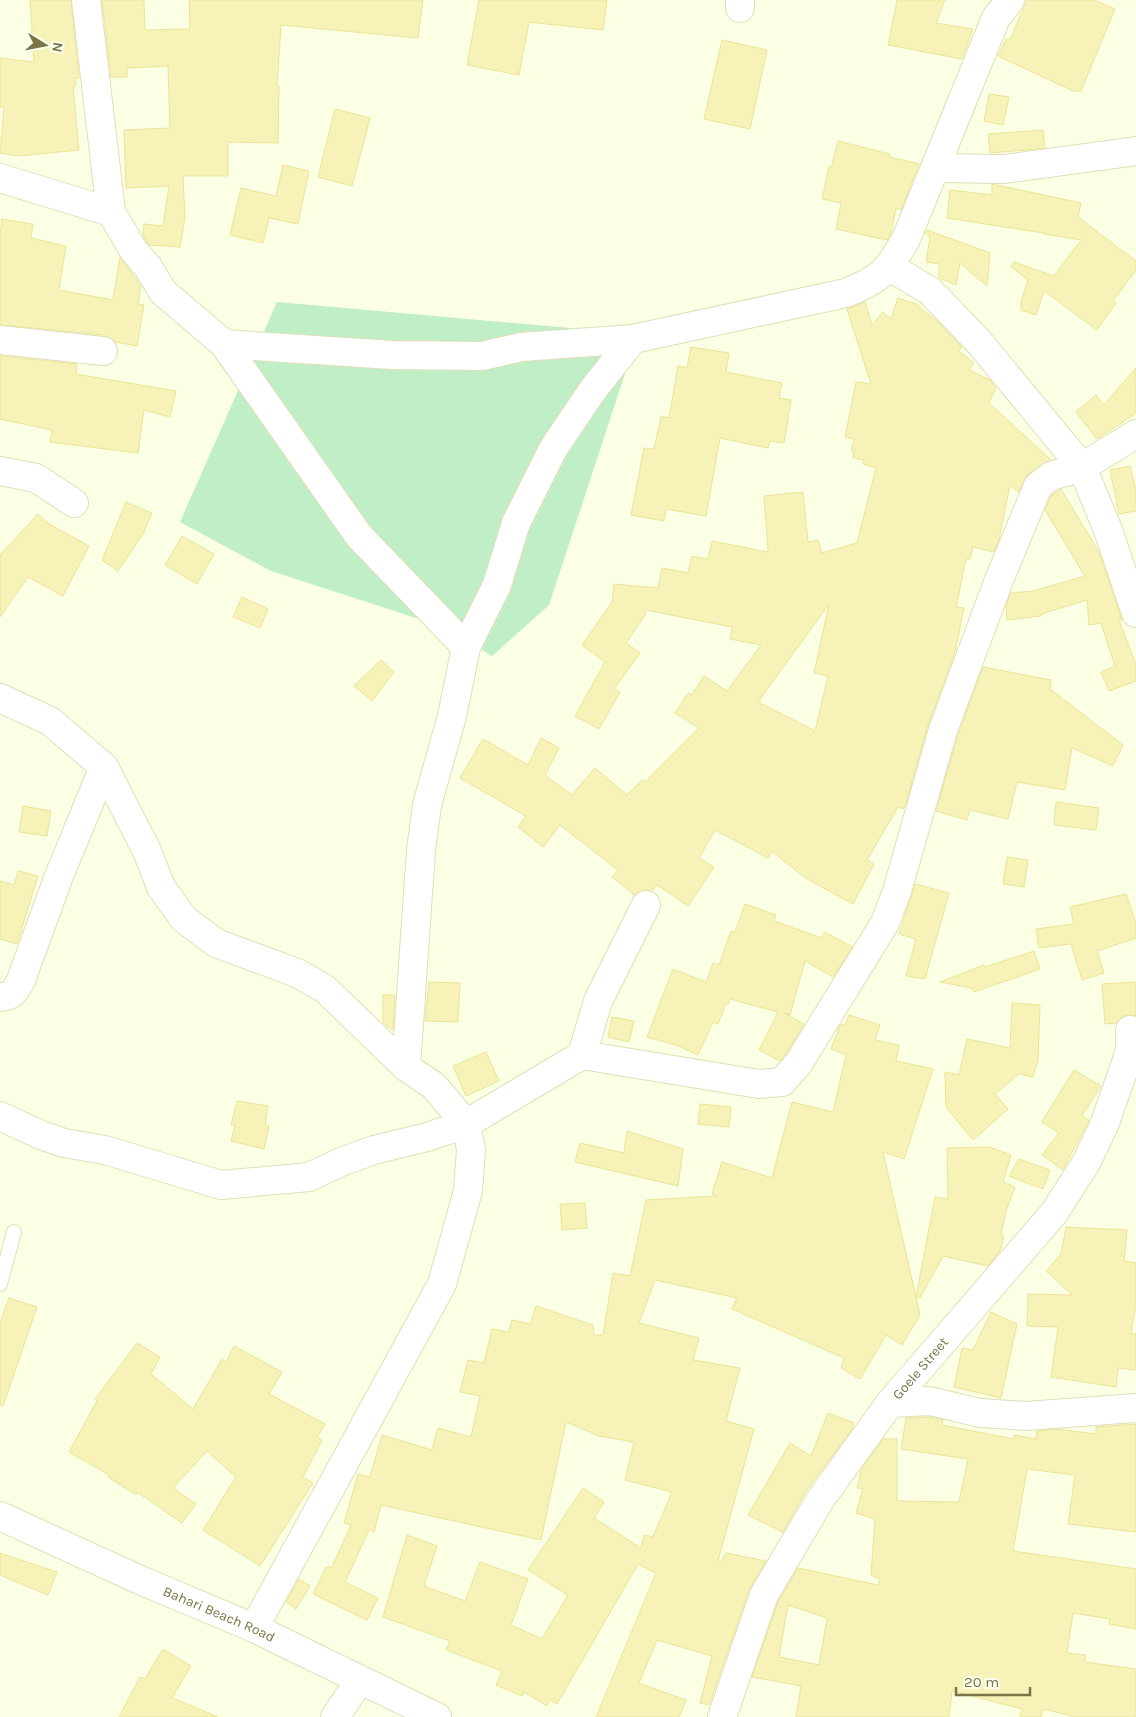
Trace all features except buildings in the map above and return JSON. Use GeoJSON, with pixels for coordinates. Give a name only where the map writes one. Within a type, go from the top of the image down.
{"type":"FeatureCollection","features":[{"type":"Feature","properties":{"kind":"street"},"geometry":{"type":"LineString","coordinates":[[86,0],[111,212],[134,251],[148,267],[163,292],[224,344],[359,536],[466,647]]}},
{"type":"Feature","properties":{"kind":"street"},"geometry":{"type":"LineString","coordinates":[[224,344],[392,354],[482,356],[522,347],[634,339],[846,293],[872,283],[890,268],[906,239],[1001,6]]}},
{"type":"Feature","properties":{"kind":"street"},"geometry":{"type":"LineString","coordinates":[[935,168],[1004,169],[1136,151]]}},
{"type":"Feature","properties":{"kind":"street"},"geometry":{"type":"LineString","coordinates":[[0,178],[111,212]]}},
{"type":"Feature","properties":{"kind":"street"},"geometry":{"type":"LineString","coordinates":[[890,268],[930,291],[979,342],[1082,467],[1108,530],[1136,612]]}},
{"type":"Feature","properties":{"kind":"street"},"geometry":{"type":"LineString","coordinates":[[406,1067],[421,850],[427,805],[452,716],[466,647],[497,585],[516,523],[553,449],[592,391],[634,339]]}},
{"type":"Feature","properties":{"kind":"street"},"geometry":{"type":"LineString","coordinates":[[0,340],[103,351]]}},
{"type":"Feature","properties":{"kind":"street"},"geometry":{"type":"LineString","coordinates":[[0,1116],[41,1135],[64,1143],[105,1150],[221,1185],[309,1177],[341,1162],[374,1150],[427,1137],[466,1124],[582,1055],[759,1084],[782,1082],[798,1064],[885,923],[897,891],[943,730],[999,580],[1038,486],[1051,476],[1082,467],[1136,434]]}},
{"type":"Feature","properties":{"kind":"street"},"geometry":{"type":"LineString","coordinates":[[0,471],[36,478],[74,503]]}},
{"type":"Feature","properties":{"kind":"street"},"geometry":{"type":"LineString","coordinates":[[0,698],[50,721],[104,766],[147,851],[161,887],[184,919],[216,942],[297,973],[325,989],[406,1067],[434,1086],[466,1124],[471,1150],[468,1191],[442,1284],[254,1628]]}},
{"type":"Feature","properties":{"kind":"street"},"geometry":{"type":"LineString","coordinates":[[0,997],[6,997],[14,992],[21,980],[59,876],[104,766]]}},
{"type":"Feature","properties":{"kind":"street"},"geometry":{"type":"LineString","coordinates":[[582,1055],[598,1001],[646,905]]}},
{"type":"Feature","properties":{"kind":"street","name":"Goele Street"},"geometry":{"type":"LineString","coordinates":[[722,1717],[764,1595],[820,1500],[890,1403],[1054,1213],[1101,1135],[1130,1051],[1130,1030]]}},
{"type":"Feature","properties":{"kind":"street"},"geometry":{"type":"LineString","coordinates":[[890,1403],[930,1401],[980,1413],[1025,1416],[1136,1408]]}},
{"type":"Feature","properties":{"kind":"street","name":"Bahari Beach Road"},"geometry":{"type":"LineString","coordinates":[[0,1516],[254,1628],[437,1717]]}},
{"type":"Feature","properties":{"kind":"street"},"geometry":{"type":"LineString","coordinates":[[335,1717],[360,1680]]}},
{"type":"Feature","properties":{"kind":"lane"},"geometry":{"type":"LineString","coordinates":[[0,1284],[14,1232]]}},
{"type":"Feature","properties":{"kind":"green space"},"geometry":{"type":"Polygon","coordinates":[[[277,302],[638,334],[549,605],[492,656],[447,628],[271,571],[180,522],[277,302]]]}}]}
